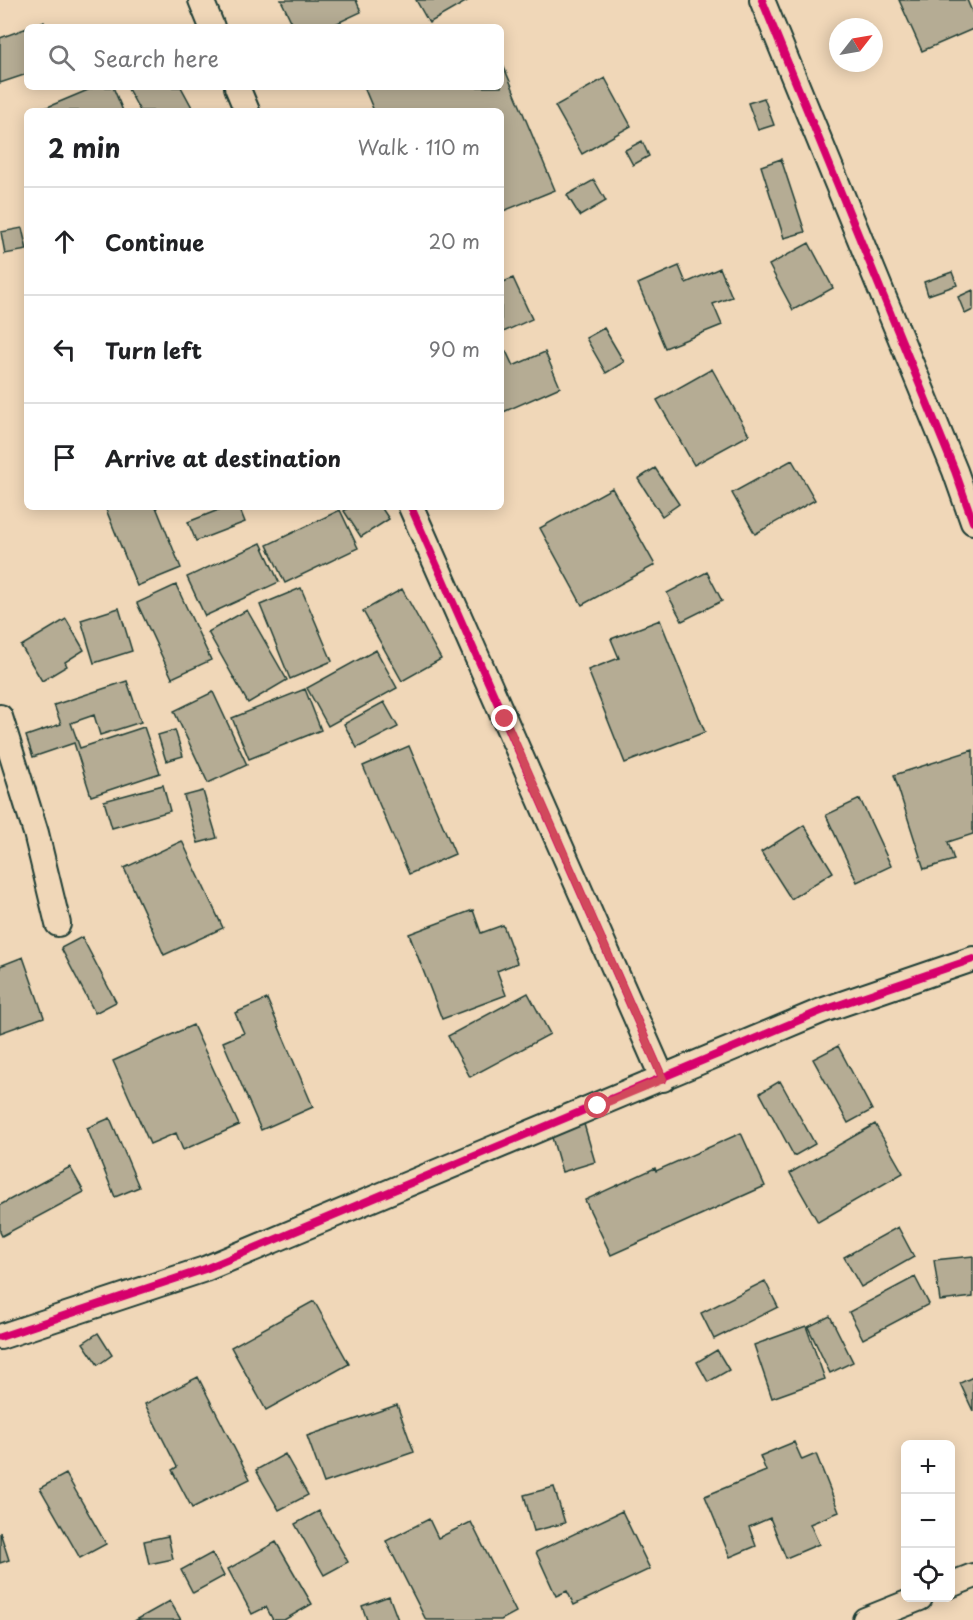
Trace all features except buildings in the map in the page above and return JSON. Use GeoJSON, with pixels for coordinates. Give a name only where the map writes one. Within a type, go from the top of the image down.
{"type":"FeatureCollection","features":[{"type":"Feature","properties":{"kind":"street"},"geometry":{"type":"LineString","coordinates":[[201,0],[211,24]]}},
{"type":"Feature","properties":{"kind":"street"},"geometry":{"type":"LineString","coordinates":[[762,0],[946,449],[973,522]]}},
{"type":"Feature","properties":{"kind":"street"},"geometry":{"type":"LineString","coordinates":[[238,90],[246,108]]}},
{"type":"Feature","properties":{"kind":"street"},"geometry":{"type":"LineString","coordinates":[[412,510],[663,1079]]}},
{"type":"Feature","properties":{"kind":"street"},"geometry":{"type":"LineString","coordinates":[[0,717],[36,833],[58,924]]}},
{"type":"Feature","properties":{"kind":"street"},"geometry":{"type":"LineString","coordinates":[[0,1336],[205,1269],[821,1011],[973,959]]}},
{"type":"Feature","properties":{"kind":"street"},"geometry":{"type":"LineString","coordinates":[[955,1583],[973,1576]]}},
{"type":"Feature","properties":{"kind":"street"},"geometry":{"type":"LineString","coordinates":[[865,1620],[910,1602]]}},
{"type":"Feature","properties":{"kind":"cycle path"},"geometry":{"type":"LineString","coordinates":[[762,0],[955,471],[973,522]]}},
{"type":"Feature","properties":{"kind":"cycle path"},"geometry":{"type":"LineString","coordinates":[[412,510],[663,1079]]}},
{"type":"Feature","properties":{"kind":"cycle path"},"geometry":{"type":"LineString","coordinates":[[0,1337],[205,1269],[821,1011],[973,959]]}},
{"type":"Feature","properties":{"kind":"route"},"geometry":{"type":"LineString","coordinates":[[505,719],[663,1079],[598,1106]]}}]}
